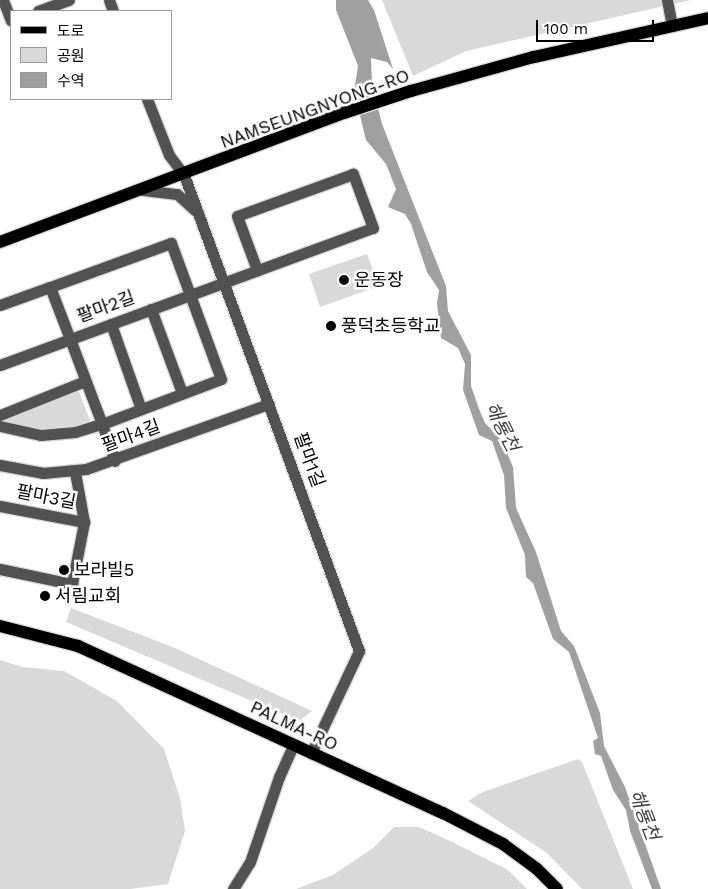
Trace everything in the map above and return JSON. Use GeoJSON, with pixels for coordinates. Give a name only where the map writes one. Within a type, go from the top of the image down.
{"type":"FeatureCollection","features":[{"type":"Feature","properties":{"kind":"main road","name":"NAMSEUNGNYONG-RO"},"geometry":{"type":"LineString","coordinates":[[0,242],[184,175],[344,113],[411,91],[501,66],[708,18]]}},
{"type":"Feature","properties":{"kind":"main road","name":"PALMA-RO"},"geometry":{"type":"LineString","coordinates":[[0,626],[78,646],[480,832],[522,858],[557,889]]}},
{"type":"Feature","properties":{"kind":"street"},"geometry":{"type":"LineString","coordinates":[[3,0],[10,18]]}},
{"type":"Feature","properties":{"kind":"street"},"geometry":{"type":"LineString","coordinates":[[41,10],[69,0]]}},
{"type":"Feature","properties":{"kind":"street"},"geometry":{"type":"LineString","coordinates":[[666,0],[672,26]]}},
{"type":"Feature","properties":{"kind":"street","name":"팔마1길"},"geometry":{"type":"LineString","coordinates":[[147,100],[168,155],[184,175],[270,404],[359,651],[311,754]]}},
{"type":"Feature","properties":{"kind":"street","name":"팔마2길"},"geometry":{"type":"LineString","coordinates":[[0,365],[372,228],[353,174],[237,216],[257,270]]}},
{"type":"Feature","properties":{"kind":"street"},"geometry":{"type":"LineString","coordinates":[[143,190],[177,194],[198,213]]}},
{"type":"Feature","properties":{"kind":"street"},"geometry":{"type":"LineString","coordinates":[[0,305],[171,243],[221,380],[102,424],[54,435],[24,433],[0,426]]}},
{"type":"Feature","properties":{"kind":"street"},"geometry":{"type":"LineString","coordinates":[[50,287],[115,461]]}},
{"type":"Feature","properties":{"kind":"street"},"geometry":{"type":"LineString","coordinates":[[151,310],[182,393]]}},
{"type":"Feature","properties":{"kind":"street"},"geometry":{"type":"LineString","coordinates":[[111,324],[142,408]]}},
{"type":"Feature","properties":{"kind":"street"},"geometry":{"type":"LineString","coordinates":[[0,415],[86,381]]}},
{"type":"Feature","properties":{"kind":"street","name":"팔마4길"},"geometry":{"type":"LineString","coordinates":[[0,465],[43,473],[75,472],[115,461],[270,404]]}},
{"type":"Feature","properties":{"kind":"street"},"geometry":{"type":"LineString","coordinates":[[0,569],[72,584],[84,522],[75,472]]}},
{"type":"Feature","properties":{"kind":"street","name":"팔마3길"},"geometry":{"type":"LineString","coordinates":[[0,506],[84,522]]}},
{"type":"Feature","properties":{"kind":"street"},"geometry":{"type":"LineString","coordinates":[[233,889],[250,862],[276,786],[293,746]]}},
{"type":"Feature","properties":{"kind":"green space"},"geometry":{"type":"Polygon","coordinates":[[[382,0],[691,0],[466,51],[413,76],[382,0]]]}},
{"type":"Feature","properties":{"kind":"green space","name":"운동장"},"geometry":{"type":"Polygon","coordinates":[[[367,254],[379,286],[320,307],[309,274],[367,254]]]}},
{"type":"Feature","properties":{"kind":"green space"},"geometry":{"type":"Polygon","coordinates":[[[78,389],[91,423],[46,432],[2,425],[3,418],[78,389]]]}},
{"type":"Feature","properties":{"kind":"green space"},"geometry":{"type":"Polygon","coordinates":[[[71,608],[175,648],[312,711],[299,721],[66,622],[71,608]]]}},
{"type":"Feature","properties":{"kind":"green space"},"geometry":{"type":"Polygon","coordinates":[[[0,660],[22,667],[64,671],[117,701],[164,749],[180,798],[185,831],[168,884],[130,889],[0,889],[0,660]]]}},
{"type":"Feature","properties":{"kind":"green space"},"geometry":{"type":"Polygon","coordinates":[[[578,759],[582,762],[633,889],[582,889],[547,853],[468,801],[483,792],[578,759]]]}},
{"type":"Feature","properties":{"kind":"green space"},"geometry":{"type":"Polygon","coordinates":[[[394,827],[419,827],[448,840],[508,870],[527,889],[296,889],[333,875],[373,848],[394,827]]]}},
{"type":"Feature","properties":{"kind":"water"},"geometry":{"type":"Polygon","coordinates":[[[336,0],[368,0],[374,10],[393,69],[387,62],[371,58],[372,84],[382,124],[446,286],[448,311],[471,355],[471,386],[479,409],[485,423],[502,441],[513,467],[516,508],[536,552],[561,631],[574,646],[600,713],[604,746],[625,787],[661,889],[652,889],[630,831],[626,810],[613,790],[601,756],[595,754],[593,741],[598,738],[569,652],[553,639],[533,583],[526,577],[525,555],[506,508],[504,475],[492,441],[479,435],[463,390],[465,364],[458,348],[441,338],[437,303],[439,290],[427,272],[411,224],[405,214],[388,207],[396,189],[386,164],[366,140],[354,91],[358,66],[336,10],[336,0]]]}},
{"type":"Feature","properties":{"kind":"place","name":"운동장"},"geometry":{"type":"Point","coordinates":[344,280]}},
{"type":"Feature","properties":{"kind":"place","name":"풍덕초등학교"},"geometry":{"type":"Point","coordinates":[331,326]}},
{"type":"Feature","properties":{"kind":"place","name":"보라빌5"},"geometry":{"type":"Point","coordinates":[64,570]}},
{"type":"Feature","properties":{"kind":"place","name":"서림교회"},"geometry":{"type":"Point","coordinates":[45,596]}},
{"type":"Feature","properties":{"kind":"water label","name":"해룡천"},"geometry":{"type":"Point","coordinates":[502,427]}},
{"type":"Feature","properties":{"kind":"water label","name":"해룡천"},"geometry":{"type":"Point","coordinates":[644,815]}}]}
